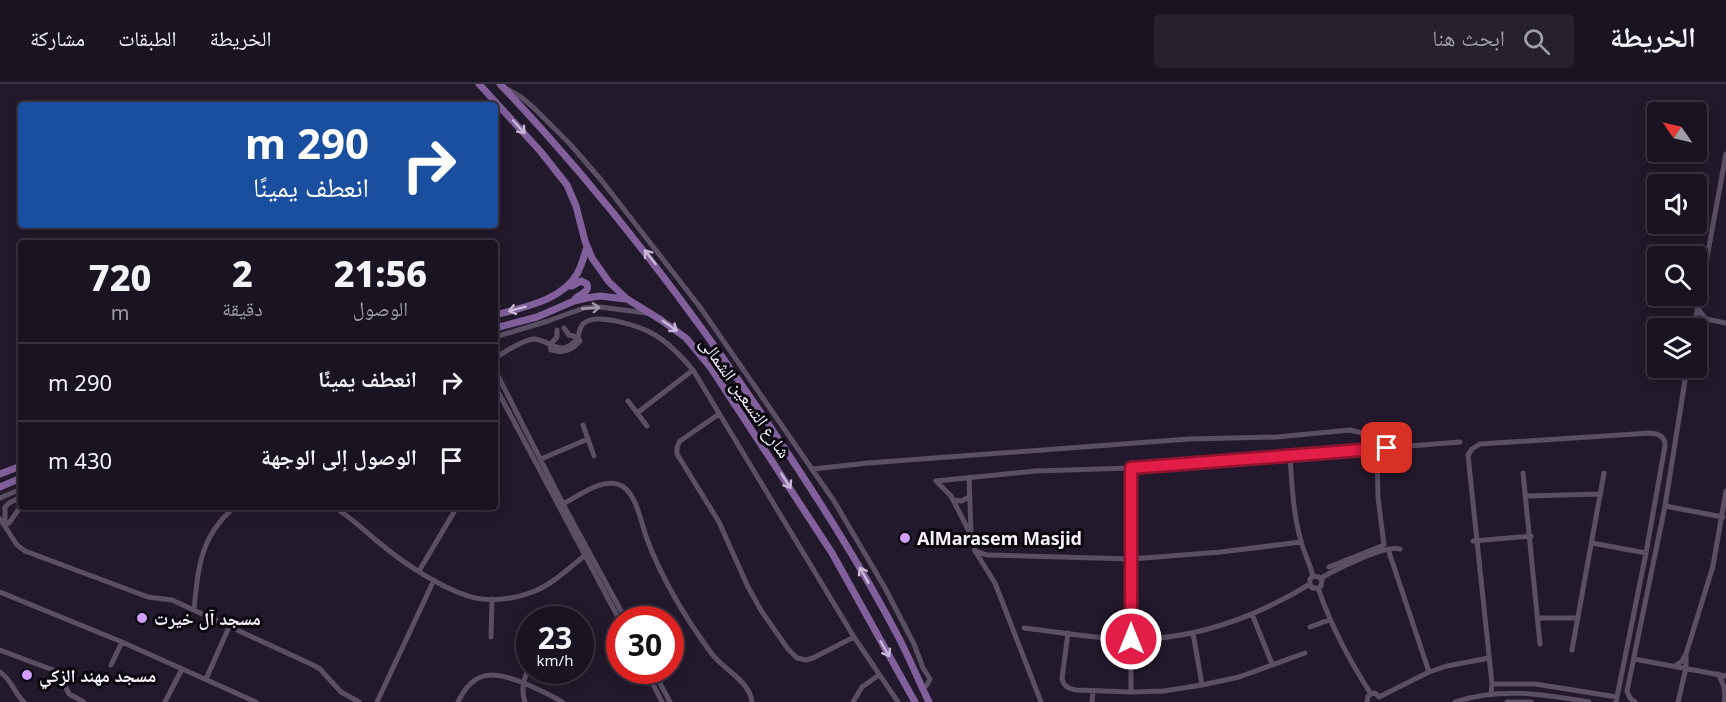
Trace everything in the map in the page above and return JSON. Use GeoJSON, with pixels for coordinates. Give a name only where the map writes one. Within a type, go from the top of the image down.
{"type":"FeatureCollection","features":[{"type":"Feature","properties":{"kind":"main road","name":"شارع التسعين الشمالى"},"geometry":{"type":"LineString","coordinates":[[479,84],[495,102]]}},
{"type":"Feature","properties":{"kind":"main road","name":"شارع التسعين الشمالى"},"geometry":{"type":"LineString","coordinates":[[501,86],[609,206],[720,351],[832,520],[890,621],[929,702]]}},
{"type":"Feature","properties":{"kind":"main road","name":"شارع التسعين الشمالى"},"geometry":{"type":"LineString","coordinates":[[498,105],[559,174],[574,201],[587,247],[604,276],[615,290],[680,333],[701,355],[805,510],[819,522],[838,564],[915,702]]}},
{"type":"Feature","properties":{"kind":"main road"},"geometry":{"type":"LineString","coordinates":[[498,314],[538,303],[560,292],[579,271],[587,247]]}},
{"type":"Feature","properties":{"kind":"main road"},"geometry":{"type":"LineString","coordinates":[[567,286],[581,281],[587,285],[586,291],[574,301]]}},
{"type":"Feature","properties":{"kind":"main road"},"geometry":{"type":"LineString","coordinates":[[498,327],[537,316],[574,301],[593,297],[627,299]]}},
{"type":"Feature","properties":{"kind":"main road"},"geometry":{"type":"LineString","coordinates":[[0,474],[18,467]]}},
{"type":"Feature","properties":{"kind":"main road"},"geometry":{"type":"LineString","coordinates":[[0,487],[18,479]]}},
{"type":"Feature","properties":{"kind":"main road"},"geometry":{"type":"LineString","coordinates":[[805,510],[814,511],[820,502]]}},
{"type":"Feature","properties":{"kind":"main road"},"geometry":{"type":"LineString","coordinates":[[819,522],[828,518],[832,520]]}},
{"type":"Feature","properties":{"kind":"street"},"geometry":{"type":"LineString","coordinates":[[501,86],[523,98],[545,118],[602,181],[700,307],[837,505],[914,644],[930,679],[922,688]]}},
{"type":"Feature","properties":{"kind":"street"},"geometry":{"type":"LineString","coordinates":[[1696,318],[1726,154]]}},
{"type":"Feature","properties":{"kind":"street"},"geometry":{"type":"LineString","coordinates":[[498,336],[559,324],[579,309],[595,307],[650,313]]}},
{"type":"Feature","properties":{"kind":"street"},"geometry":{"type":"LineString","coordinates":[[1698,309],[1705,318]]}},
{"type":"Feature","properties":{"kind":"street"},"geometry":{"type":"LineString","coordinates":[[1707,319],[1726,323]]}},
{"type":"Feature","properties":{"kind":"street"},"geometry":{"type":"LineString","coordinates":[[498,357],[530,340],[537,339],[558,347],[568,346],[578,337],[583,324],[590,320],[609,320],[631,324],[666,342],[693,370],[854,637],[898,702]]}},
{"type":"Feature","properties":{"kind":"street"},"geometry":{"type":"LineString","coordinates":[[559,324],[568,335],[578,337]]}},
{"type":"Feature","properties":{"kind":"street"},"geometry":{"type":"LineString","coordinates":[[550,345],[558,337],[559,324]]}},
{"type":"Feature","properties":{"kind":"street"},"geometry":{"type":"LineString","coordinates":[[637,413],[693,370]]}},
{"type":"Feature","properties":{"kind":"street"},"geometry":{"type":"LineString","coordinates":[[498,376],[563,504],[618,606]]}},
{"type":"Feature","properties":{"kind":"street"},"geometry":{"type":"LineString","coordinates":[[1635,702],[1627,691],[1665,506],[1685,378]]}},
{"type":"Feature","properties":{"kind":"street"},"geometry":{"type":"LineString","coordinates":[[498,395],[612,606]]}},
{"type":"Feature","properties":{"kind":"street"},"geometry":{"type":"LineString","coordinates":[[628,401],[647,426]]}},
{"type":"Feature","properties":{"kind":"street"},"geometry":{"type":"LineString","coordinates":[[719,414],[680,441],[677,454],[719,522],[748,587],[762,612],[797,658],[806,660],[813,658],[854,637]]}},
{"type":"Feature","properties":{"kind":"street"},"geometry":{"type":"LineString","coordinates":[[583,425],[594,456]]}},
{"type":"Feature","properties":{"kind":"street"},"geometry":{"type":"LineString","coordinates":[[813,470],[868,463],[1189,439],[1277,437],[1350,430],[1362,433],[1370,449]]}},
{"type":"Feature","properties":{"kind":"street"},"geometry":{"type":"LineString","coordinates":[[1492,684],[1550,686],[1616,700],[1646,553],[1665,446],[1664,438],[1650,433],[1480,444],[1474,447],[1468,455],[1475,540],[1493,694]]}},
{"type":"Feature","properties":{"kind":"street"},"geometry":{"type":"LineString","coordinates":[[541,459],[588,439]]}},
{"type":"Feature","properties":{"kind":"street"},"geometry":{"type":"LineString","coordinates":[[971,535],[948,492],[936,481],[1035,471],[1131,468],[1460,442]]}},
{"type":"Feature","properties":{"kind":"street"},"geometry":{"type":"LineString","coordinates":[[1329,567],[1384,545],[1378,497],[1377,449]]}},
{"type":"Feature","properties":{"kind":"street"},"geometry":{"type":"LineString","coordinates":[[1024,628],[1131,639],[1193,633],[1252,614],[1287,598],[1310,584],[1313,576],[1301,542],[1296,517],[1290,456]]}},
{"type":"Feature","properties":{"kind":"street"},"geometry":{"type":"LineString","coordinates":[[1131,468],[1131,692]]}},
{"type":"Feature","properties":{"kind":"street"},"geometry":{"type":"LineString","coordinates":[[1523,473],[1540,644]]}},
{"type":"Feature","properties":{"kind":"street"},"geometry":{"type":"LineString","coordinates":[[1572,650],[1604,473]]}},
{"type":"Feature","properties":{"kind":"street"},"geometry":{"type":"LineString","coordinates":[[969,477],[971,535],[975,551],[995,583],[1041,702]]}},
{"type":"Feature","properties":{"kind":"street"},"geometry":{"type":"LineString","coordinates":[[563,504],[601,485],[611,483],[620,485],[629,491],[648,541],[673,593],[713,656],[748,688],[752,702]]}},
{"type":"Feature","properties":{"kind":"street"},"geometry":{"type":"LineString","coordinates":[[0,498],[18,490]]}},
{"type":"Feature","properties":{"kind":"street"},"geometry":{"type":"LineString","coordinates":[[1675,666],[1682,662],[1686,654],[1713,566],[1726,490]]}},
{"type":"Feature","properties":{"kind":"street"},"geometry":{"type":"LineString","coordinates":[[1526,496],[1601,494]]}},
{"type":"Feature","properties":{"kind":"street"},"geometry":{"type":"LineString","coordinates":[[953,500],[962,501],[970,496]]}},
{"type":"Feature","properties":{"kind":"street"},"geometry":{"type":"LineString","coordinates":[[2,525],[5,507],[18,498]]}},
{"type":"Feature","properties":{"kind":"street"},"geometry":{"type":"LineString","coordinates":[[1665,506],[1723,517]]}},
{"type":"Feature","properties":{"kind":"street"},"geometry":{"type":"LineString","coordinates":[[2,525],[9,523],[18,510]]}},
{"type":"Feature","properties":{"kind":"street"},"geometry":{"type":"LineString","coordinates":[[194,610],[201,555],[216,526],[232,510]]}},
{"type":"Feature","properties":{"kind":"street"},"geometry":{"type":"LineString","coordinates":[[339,510],[419,571],[469,596],[492,599],[516,597],[541,588],[584,556]]}},
{"type":"Feature","properties":{"kind":"street"},"geometry":{"type":"LineString","coordinates":[[419,571],[455,510]]}},
{"type":"Feature","properties":{"kind":"street"},"geometry":{"type":"LineString","coordinates":[[0,519],[17,545],[28,552],[145,596],[169,598],[320,669],[338,688],[359,702]]}},
{"type":"Feature","properties":{"kind":"street"},"geometry":{"type":"LineString","coordinates":[[1475,540],[1531,536]]}},
{"type":"Feature","properties":{"kind":"street"},"geometry":{"type":"LineString","coordinates":[[975,551],[987,555],[1131,559],[1221,552],[1301,542]]}},
{"type":"Feature","properties":{"kind":"street"},"geometry":{"type":"LineString","coordinates":[[1592,543],[1646,553]]}},
{"type":"Feature","properties":{"kind":"street"},"geometry":{"type":"LineString","coordinates":[[1313,576],[1321,578],[1388,549],[1394,547],[1400,549]]}},
{"type":"Feature","properties":{"kind":"street"},"geometry":{"type":"LineString","coordinates":[[1388,549],[1430,672]]}},
{"type":"Feature","properties":{"kind":"street"},"geometry":{"type":"LineString","coordinates":[[1318,588],[1322,584],[1321,578]]}},
{"type":"Feature","properties":{"kind":"street"},"geometry":{"type":"LineString","coordinates":[[377,702],[434,580]]}},
{"type":"Feature","properties":{"kind":"street"},"geometry":{"type":"LineString","coordinates":[[1310,584],[1318,588]]}},
{"type":"Feature","properties":{"kind":"street"},"geometry":{"type":"LineString","coordinates":[[1318,588],[1329,620],[1354,668],[1371,694],[1374,693],[1379,699],[1430,672],[1447,666],[1489,658]]}},
{"type":"Feature","properties":{"kind":"street"},"geometry":{"type":"LineString","coordinates":[[0,592],[122,642],[256,702]]}},
{"type":"Feature","properties":{"kind":"street"},"geometry":{"type":"LineString","coordinates":[[491,637],[492,599]]}},
{"type":"Feature","properties":{"kind":"street"},"geometry":{"type":"LineString","coordinates":[[1252,614],[1272,664]]}},
{"type":"Feature","properties":{"kind":"street"},"geometry":{"type":"LineString","coordinates":[[1538,618],[1577,618]]}},
{"type":"Feature","properties":{"kind":"street"},"geometry":{"type":"LineString","coordinates":[[1310,627],[1329,620]]}},
{"type":"Feature","properties":{"kind":"street"},"geometry":{"type":"LineString","coordinates":[[206,679],[229,627]]}},
{"type":"Feature","properties":{"kind":"street"},"geometry":{"type":"LineString","coordinates":[[1068,633],[1063,682],[1071,689],[1093,691],[1164,691],[1202,685],[1239,677],[1305,653]]}},
{"type":"Feature","properties":{"kind":"street"},"geometry":{"type":"LineString","coordinates":[[1193,633],[1202,685]]}},
{"type":"Feature","properties":{"kind":"street"},"geometry":{"type":"LineString","coordinates":[[111,665],[122,642]]}},
{"type":"Feature","properties":{"kind":"street"},"geometry":{"type":"LineString","coordinates":[[0,650],[53,670],[60,676],[69,694],[84,702]]}},
{"type":"Feature","properties":{"kind":"street"},"geometry":{"type":"LineString","coordinates":[[1678,702],[1686,668],[1686,654]]}},
{"type":"Feature","properties":{"kind":"street"},"geometry":{"type":"LineString","coordinates":[[1634,659],[1726,676]]}},
{"type":"Feature","properties":{"kind":"street"},"geometry":{"type":"LineString","coordinates":[[165,702],[182,669]]}},
{"type":"Feature","properties":{"kind":"street"},"geometry":{"type":"LineString","coordinates":[[0,672],[11,681],[18,696],[24,702]]}},
{"type":"Feature","properties":{"kind":"street"},"geometry":{"type":"LineString","coordinates":[[1718,674],[1725,687],[1724,702]]}},
{"type":"Feature","properties":{"kind":"street"},"geometry":{"type":"LineString","coordinates":[[458,702],[468,684],[482,676],[498,675],[516,681]]}},
{"type":"Feature","properties":{"kind":"street"},"geometry":{"type":"LineString","coordinates":[[853,702],[862,687],[879,675]]}},
{"type":"Feature","properties":{"kind":"street"},"geometry":{"type":"LineString","coordinates":[[524,684],[522,693],[525,702]]}},
{"type":"Feature","properties":{"kind":"street"},"geometry":{"type":"LineString","coordinates":[[526,684],[562,702]]}},
{"type":"Feature","properties":{"kind":"street"},"geometry":{"type":"LineString","coordinates":[[653,684],[662,702]]}},
{"type":"Feature","properties":{"kind":"street"},"geometry":{"type":"LineString","coordinates":[[660,684],[669,702]]}},
{"type":"Feature","properties":{"kind":"street"},"geometry":{"type":"LineString","coordinates":[[1092,702],[1093,691]]}},
{"type":"Feature","properties":{"kind":"street"},"geometry":{"type":"LineString","coordinates":[[234,702],[238,694]]}},
{"type":"Feature","properties":{"kind":"street"},"geometry":{"type":"LineString","coordinates":[[1367,702],[1371,694]]}},
{"type":"Feature","properties":{"kind":"street"},"geometry":{"type":"LineString","coordinates":[[1455,702],[1493,694],[1541,694],[1589,702]]}},
{"type":"Feature","properties":{"kind":"street"},"geometry":{"type":"LineString","coordinates":[[1507,702],[1531,702]]}},
{"type":"Feature","properties":{"kind":"place","name":"AlMarasem Masjid"},"geometry":{"type":"Point","coordinates":[905,538]}},
{"type":"Feature","properties":{"kind":"place","name":"مسجد آل خيرت"},"geometry":{"type":"Point","coordinates":[142,618]}},
{"type":"Feature","properties":{"kind":"place","name":"مسجد مهند الزكي"},"geometry":{"type":"Point","coordinates":[27,675]}},
{"type":"Feature","properties":{"kind":"route"},"geometry":{"type":"LineString","coordinates":[[1131,639],[1131,468],[1387,448]]}}]}
